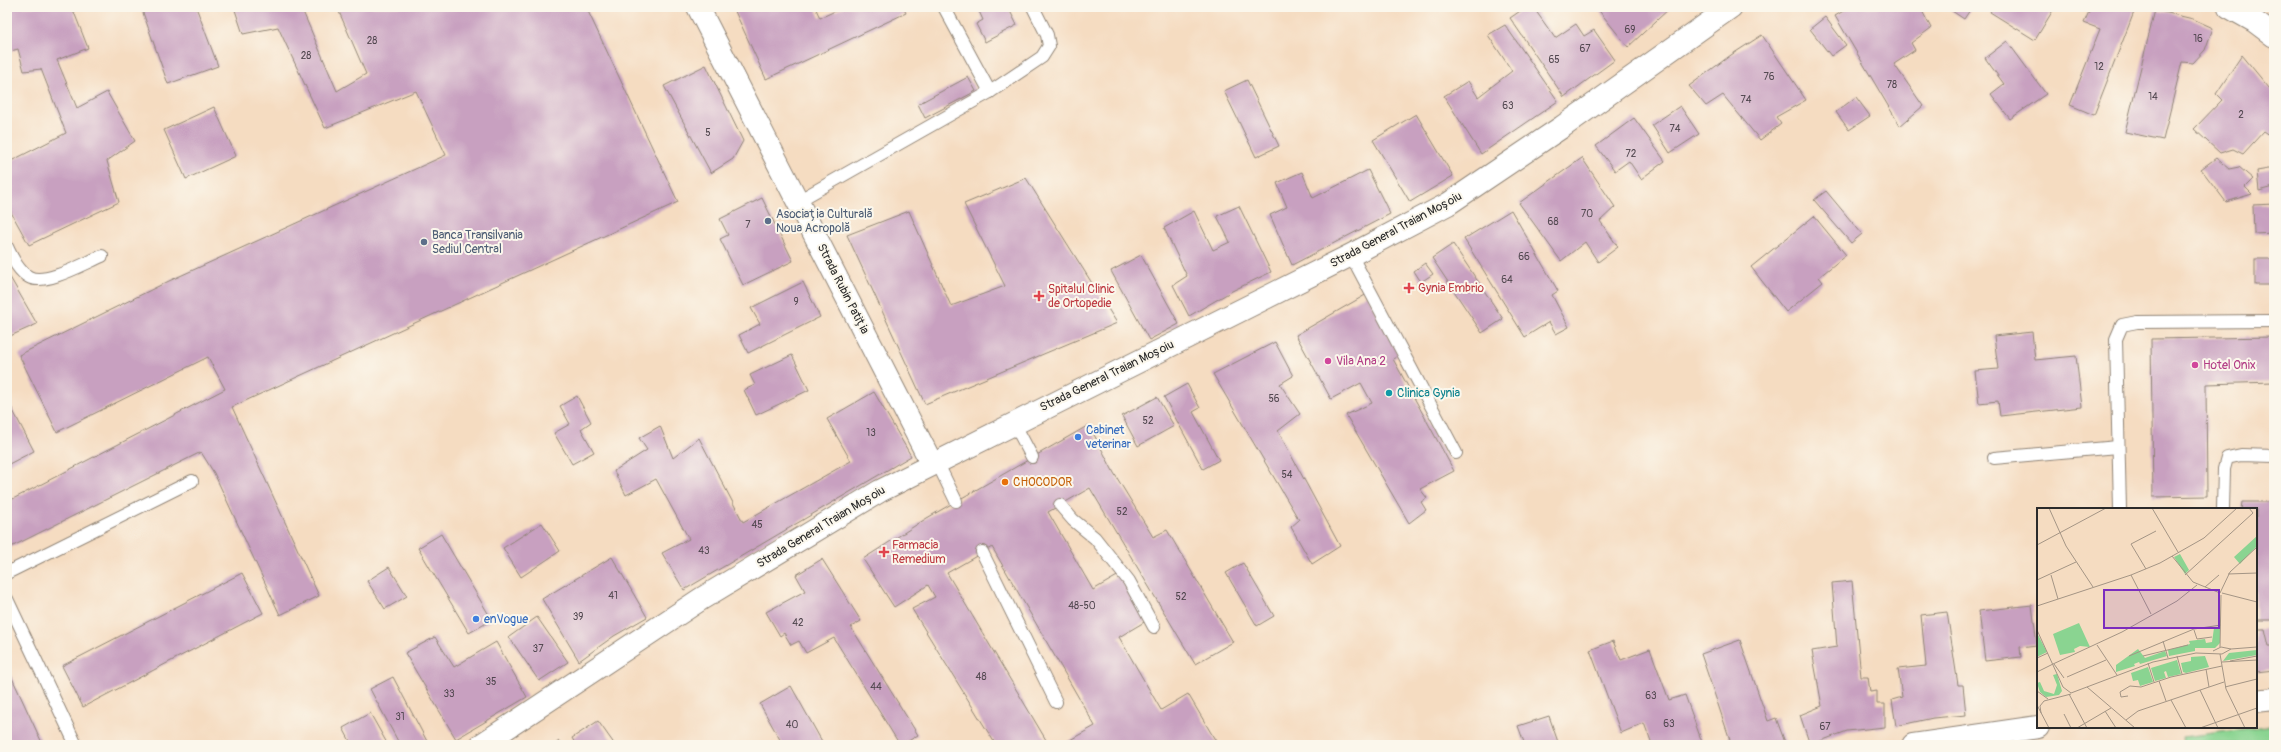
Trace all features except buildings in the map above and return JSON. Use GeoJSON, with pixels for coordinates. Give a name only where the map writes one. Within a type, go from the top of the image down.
{"type":"FeatureCollection","features":[{"type":"Feature","properties":{"kind":"street","name":"Strada Rubin Patiția"},"geometry":{"type":"LineString","coordinates":[[698,7],[935,463]]}},
{"type":"Feature","properties":{"kind":"street","name":"Strada General Traian Moșoiu"},"geometry":{"type":"LineString","coordinates":[[481,745],[701,599],[880,491],[1351,255],[1448,204],[1562,127],[1732,7]]}},
{"type":"Feature","properties":{"kind":"street"},"geometry":{"type":"LineString","coordinates":[[2229,7],[2254,21],[2274,36]]}},
{"type":"Feature","properties":{"kind":"street"},"geometry":{"type":"LineString","coordinates":[[2257,701],[2274,699]]}},
{"type":"Feature","properties":{"kind":"street"},"geometry":{"type":"LineString","coordinates":[[1913,745],[2037,727]]}},
{"type":"Feature","properties":{"kind":"lane"},"geometry":{"type":"LineString","coordinates":[[944,7],[990,92]]}},
{"type":"Feature","properties":{"kind":"lane"},"geometry":{"type":"LineString","coordinates":[[798,201],[990,92],[1042,57],[1049,46],[1047,35],[1033,7]]}},
{"type":"Feature","properties":{"kind":"lane"},"geometry":{"type":"LineString","coordinates":[[7,247],[17,266],[29,277],[48,278],[102,256]]}},
{"type":"Feature","properties":{"kind":"lane"},"geometry":{"type":"LineString","coordinates":[[1351,255],[1456,453]]}},
{"type":"Feature","properties":{"kind":"lane"},"geometry":{"type":"LineString","coordinates":[[2120,508],[2116,339],[2122,326],[2138,322],[2274,321]]}},
{"type":"Feature","properties":{"kind":"lane"},"geometry":{"type":"LineString","coordinates":[[1014,423],[1032,457]]}},
{"type":"Feature","properties":{"kind":"lane"},"geometry":{"type":"LineString","coordinates":[[1994,458],[2118,447]]}},
{"type":"Feature","properties":{"kind":"lane"},"geometry":{"type":"LineString","coordinates":[[2223,508],[2224,469],[2227,458],[2240,455],[2274,456]]}},
{"type":"Feature","properties":{"kind":"lane"},"geometry":{"type":"LineString","coordinates":[[935,463],[956,501]]}},
{"type":"Feature","properties":{"kind":"lane"},"geometry":{"type":"LineString","coordinates":[[7,573],[192,481]]}},
{"type":"Feature","properties":{"kind":"lane"},"geometry":{"type":"LineString","coordinates":[[1060,505],[1074,520],[1095,538],[1129,581],[1154,627]]}},
{"type":"Feature","properties":{"kind":"lane"},"geometry":{"type":"LineString","coordinates":[[982,552],[1056,702]]}},
{"type":"Feature","properties":{"kind":"lane"},"geometry":{"type":"LineString","coordinates":[[7,599],[76,745]]}},
{"type":"Feature","properties":{"kind":"green space"},"geometry":{"type":"Polygon","coordinates":[[[2274,725],[2274,745],[2184,745],[2183,737],[2274,725]]]}},
{"type":"Feature","properties":{"kind":"place","name":"Asociația Culturală Noua Acropolă"},"geometry":{"type":"Point","coordinates":[768,221]}},
{"type":"Feature","properties":{"kind":"place","name":"Banca Transilvania Sediul Central"},"geometry":{"type":"Point","coordinates":[424,242]}},
{"type":"Feature","properties":{"kind":"place","name":"Gynia Embrio"},"geometry":{"type":"Point","coordinates":[1409,288]}},
{"type":"Feature","properties":{"kind":"place","name":"Spitalul Clinic de Ortopedie"},"geometry":{"type":"Point","coordinates":[1039,296]}},
{"type":"Feature","properties":{"kind":"place","name":"Vila Ana 2"},"geometry":{"type":"Point","coordinates":[1328,361]}},
{"type":"Feature","properties":{"kind":"place","name":"Hotel Onix"},"geometry":{"type":"Point","coordinates":[2195,365]}},
{"type":"Feature","properties":{"kind":"place","name":"Clinica Gynia"},"geometry":{"type":"Point","coordinates":[1389,393]}},
{"type":"Feature","properties":{"kind":"place","name":"Cabinet veterinar"},"geometry":{"type":"Point","coordinates":[1078,437]}},
{"type":"Feature","properties":{"kind":"place","name":"CHOCODOR"},"geometry":{"type":"Point","coordinates":[1005,482]}},
{"type":"Feature","properties":{"kind":"place","name":"Farmacia Remedium"},"geometry":{"type":"Point","coordinates":[884,552]}},
{"type":"Feature","properties":{"kind":"place","name":"enVogue"},"geometry":{"type":"Point","coordinates":[476,619]}}]}
